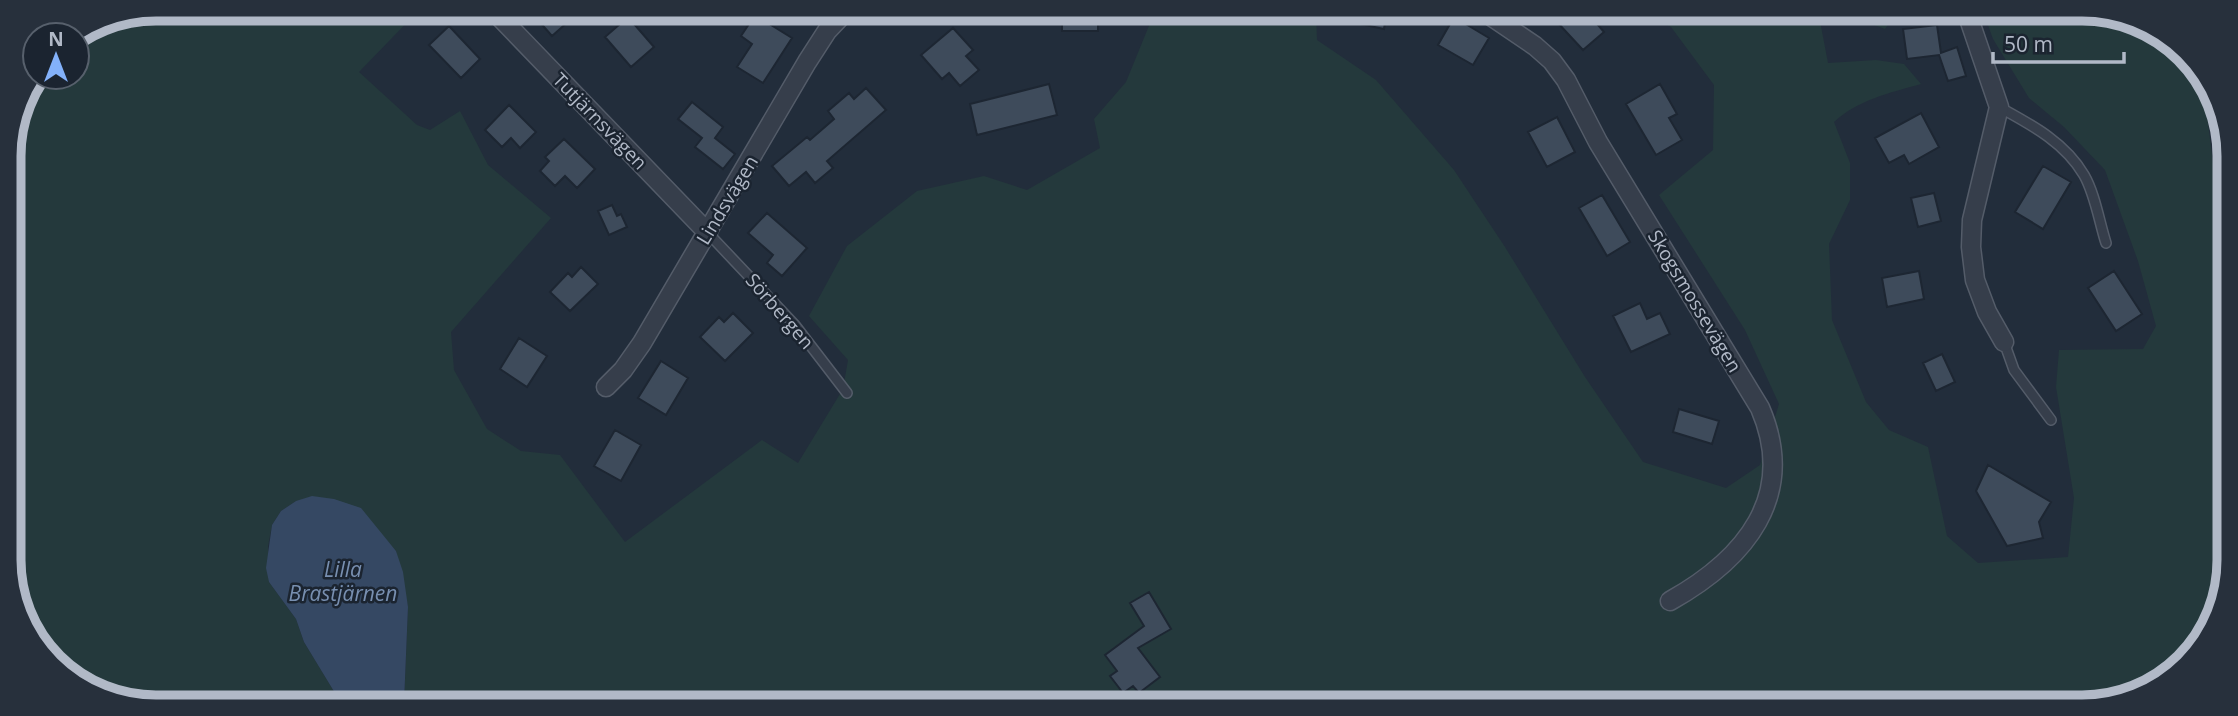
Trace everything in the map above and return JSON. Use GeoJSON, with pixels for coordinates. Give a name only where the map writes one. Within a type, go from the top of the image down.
{"type":"FeatureCollection","features":[{"type":"Feature","properties":{"kind":"street","name":"Tutjärnsvägen"},"geometry":{"type":"LineString","coordinates":[[503,21],[708,233]]}},
{"type":"Feature","properties":{"kind":"street","name":"Lindsvägen"},"geometry":{"type":"LineString","coordinates":[[606,387],[623,370],[642,343],[835,21]]}},
{"type":"Feature","properties":{"kind":"street","name":"Skogsmossevägen"},"geometry":{"type":"LineString","coordinates":[[1498,21],[1535,46],[1552,61],[1566,80],[1598,142],[1712,327],[1770,430],[1773,470],[1757,526],[1727,562],[1670,601]]}},
{"type":"Feature","properties":{"kind":"street"},"geometry":{"type":"LineString","coordinates":[[1970,21],[1998,107],[1972,220],[1971,247],[1975,280],[1987,312],[2004,342]]}},
{"type":"Feature","properties":{"kind":"lane"},"geometry":{"type":"LineString","coordinates":[[1998,107],[2042,131],[2075,162],[2085,177],[2106,243]]}},
{"type":"Feature","properties":{"kind":"lane","name":"Sörbergen"},"geometry":{"type":"LineString","coordinates":[[708,233],[794,324],[847,393]]}},
{"type":"Feature","properties":{"kind":"lane"},"geometry":{"type":"LineString","coordinates":[[2004,342],[2014,370],[2051,420]]}},
{"type":"Feature","properties":{"kind":"green space"},"geometry":{"type":"Polygon","coordinates":[[[408,21],[359,72],[417,125],[430,130],[460,111],[488,165],[551,218],[451,332],[454,370],[487,429],[521,451],[560,455],[625,542],[762,440],[798,463],[843,389],[848,360],[809,316],[847,246],[917,191],[984,176],[1027,190],[1100,148],[1094,119],[1126,82],[1151,21],[1316,21],[1317,40],[1376,80],[1454,170],[1585,377],[1643,462],[1726,488],[1760,465],[1779,404],[1745,330],[1659,195],[1713,150],[1714,85],[1671,27],[1661,21],[1820,21],[1828,63],[1876,60],[1904,64],[1921,84],[1864,103],[1834,122],[1850,163],[1850,200],[1829,244],[1832,320],[1866,402],[1889,430],[1928,447],[1947,536],[1978,563],[2068,557],[2074,498],[2056,387],[2059,350],[2143,349],[2156,326],[2138,261],[2105,170],[2064,127],[2029,98],[1993,39],[1987,21],[2100,22],[2134,31],[2164,49],[2178,60],[2189,74],[2207,104],[2217,195],[2216,578],[2203,620],[2178,656],[2150,677],[2134,685],[2091,695],[404,695],[408,607],[396,551],[379,532],[296,501],[281,511],[272,525],[268,546],[269,582],[296,619],[304,642],[336,695],[138,694],[104,685],[88,677],[54,649],[35,620],[22,578],[21,392],[25,378],[21,376],[21,147],[28,112],[38,91],[91,91],[91,38],[112,28],[138,22],[408,21]]]}},
{"type":"Feature","properties":{"kind":"green space"},"geometry":{"type":"Polygon","coordinates":[[[1864,21],[1890,21],[1885,29],[1864,21]]]}},
{"type":"Feature","properties":{"kind":"water","name":"Lilla Brastjärnen"},"geometry":{"type":"Polygon","coordinates":[[[312,496],[334,499],[361,508],[396,551],[403,572],[408,607],[404,695],[336,695],[304,642],[296,619],[269,582],[266,568],[272,525],[281,511],[296,501],[312,496]]]}},
{"type":"Feature","properties":{"kind":"building"},"geometry":{"type":"Polygon","coordinates":[[[539,21],[569,21],[552,36],[539,21]]]}},
{"type":"Feature","properties":{"kind":"building"},"geometry":{"type":"Polygon","coordinates":[[[623,21],[631,21],[654,47],[631,67],[605,37],[623,21]]]}},
{"type":"Feature","properties":{"kind":"building"},"geometry":{"type":"Polygon","coordinates":[[[751,21],[765,21],[792,38],[763,83],[737,67],[752,44],[741,36],[751,21]]]}},
{"type":"Feature","properties":{"kind":"building"},"geometry":{"type":"Polygon","coordinates":[[[1062,21],[1098,21],[1098,31],[1062,31],[1062,21]]]}},
{"type":"Feature","properties":{"kind":"building"},"geometry":{"type":"Polygon","coordinates":[[[1346,21],[1385,21],[1384,29],[1346,21]]]}},
{"type":"Feature","properties":{"kind":"building"},"geometry":{"type":"Polygon","coordinates":[[[1452,21],[1461,21],[1489,38],[1473,65],[1438,45],[1452,21]]]}},
{"type":"Feature","properties":{"kind":"building"},"geometry":{"type":"Polygon","coordinates":[[[1595,21],[1604,32],[1583,50],[1557,22],[1595,21]]]}},
{"type":"Feature","properties":{"kind":"building"},"geometry":{"type":"Polygon","coordinates":[[[1937,25],[1941,53],[1957,47],[1966,76],[1948,81],[1939,55],[1907,59],[1903,29],[1937,25]]]}},
{"type":"Feature","properties":{"kind":"building"},"geometry":{"type":"Polygon","coordinates":[[[449,26],[480,59],[461,78],[429,45],[449,26]]]}},
{"type":"Feature","properties":{"kind":"building"},"geometry":{"type":"Polygon","coordinates":[[[953,28],[973,50],[966,56],[979,70],[960,86],[949,73],[942,79],[921,55],[953,28]]]}},
{"type":"Feature","properties":{"kind":"building"},"geometry":{"type":"Polygon","coordinates":[[[1049,84],[1057,115],[977,135],[970,104],[1049,84]]]}},
{"type":"Feature","properties":{"kind":"building"},"geometry":{"type":"Polygon","coordinates":[[[1660,84],[1677,114],[1669,118],[1682,140],[1656,155],[1626,104],[1660,84]]]}},
{"type":"Feature","properties":{"kind":"building"},"geometry":{"type":"Polygon","coordinates":[[[866,88],[886,110],[827,161],[833,168],[815,183],[806,172],[789,186],[772,166],[807,137],[810,140],[834,119],[828,111],[849,93],[854,99],[866,88]]]}},
{"type":"Feature","properties":{"kind":"building"},"geometry":{"type":"Polygon","coordinates":[[[692,102],[723,127],[715,138],[735,154],[723,169],[695,147],[702,138],[678,119],[692,102]]]}},
{"type":"Feature","properties":{"kind":"building"},"geometry":{"type":"Polygon","coordinates":[[[509,105],[536,132],[520,148],[511,138],[502,147],[485,130],[509,105]]]}},
{"type":"Feature","properties":{"kind":"building"},"geometry":{"type":"Polygon","coordinates":[[[1921,113],[1939,147],[1909,164],[1904,155],[1889,163],[1875,138],[1921,113]]]}},
{"type":"Feature","properties":{"kind":"building"},"geometry":{"type":"Polygon","coordinates":[[[1557,117],[1575,152],[1547,167],[1528,132],[1557,117]]]}},
{"type":"Feature","properties":{"kind":"building"},"geometry":{"type":"Polygon","coordinates":[[[564,139],[595,169],[577,188],[565,176],[555,186],[540,171],[549,161],[545,157],[564,139]]]}},
{"type":"Feature","properties":{"kind":"building"},"geometry":{"type":"Polygon","coordinates":[[[2043,166],[2071,182],[2043,229],[2015,212],[2043,166]]]}},
{"type":"Feature","properties":{"kind":"building"},"geometry":{"type":"Polygon","coordinates":[[[1934,193],[1941,221],[1918,227],[1911,198],[1934,193]]]}},
{"type":"Feature","properties":{"kind":"building"},"geometry":{"type":"Polygon","coordinates":[[[1602,195],[1630,242],[1607,256],[1579,208],[1602,195]]]}},
{"type":"Feature","properties":{"kind":"building"},"geometry":{"type":"Polygon","coordinates":[[[612,205],[617,216],[621,214],[627,227],[609,235],[598,211],[612,205]]]}},
{"type":"Feature","properties":{"kind":"building"},"geometry":{"type":"Polygon","coordinates":[[[767,213],[807,248],[782,276],[767,263],[773,255],[748,233],[767,213]]]}},
{"type":"Feature","properties":{"kind":"building"},"geometry":{"type":"Polygon","coordinates":[[[581,267],[598,284],[570,311],[550,292],[568,273],[572,277],[581,267]]]}},
{"type":"Feature","properties":{"kind":"building"},"geometry":{"type":"Polygon","coordinates":[[[1919,271],[1924,299],[1887,307],[1882,278],[1919,271]]]}},
{"type":"Feature","properties":{"kind":"building"},"geometry":{"type":"Polygon","coordinates":[[[2114,271],[2142,314],[2116,331],[2088,288],[2114,271]]]}},
{"type":"Feature","properties":{"kind":"building"},"geometry":{"type":"Polygon","coordinates":[[[1640,303],[1647,319],[1660,313],[1670,334],[1631,352],[1613,316],[1640,303]]]}},
{"type":"Feature","properties":{"kind":"building"},"geometry":{"type":"Polygon","coordinates":[[[733,313],[753,333],[725,361],[700,337],[719,317],[724,322],[733,313]]]}},
{"type":"Feature","properties":{"kind":"building"},"geometry":{"type":"Polygon","coordinates":[[[519,338],[547,356],[527,387],[500,369],[519,338]]]}},
{"type":"Feature","properties":{"kind":"building"},"geometry":{"type":"Polygon","coordinates":[[[1942,354],[1955,382],[1936,391],[1923,363],[1942,354]]]}},
{"type":"Feature","properties":{"kind":"building"},"geometry":{"type":"Polygon","coordinates":[[[661,361],[688,378],[666,415],[638,398],[661,361]]]}},
{"type":"Feature","properties":{"kind":"building"},"geometry":{"type":"Polygon","coordinates":[[[1679,409],[1719,421],[1712,444],[1673,432],[1679,409]]]}},
{"type":"Feature","properties":{"kind":"building"},"geometry":{"type":"Polygon","coordinates":[[[615,430],[641,445],[621,481],[594,466],[615,430]]]}},
{"type":"Feature","properties":{"kind":"building"},"geometry":{"type":"Polygon","coordinates":[[[1988,465],[2051,502],[2039,522],[2043,538],[2007,546],[1976,491],[1988,465]]]}},
{"type":"Feature","properties":{"kind":"building"},"geometry":{"type":"Polygon","coordinates":[[[1149,592],[1171,629],[1138,648],[1160,677],[1139,693],[1133,686],[1123,693],[1110,676],[1117,671],[1105,655],[1144,626],[1130,603],[1149,592]]]}}]}
